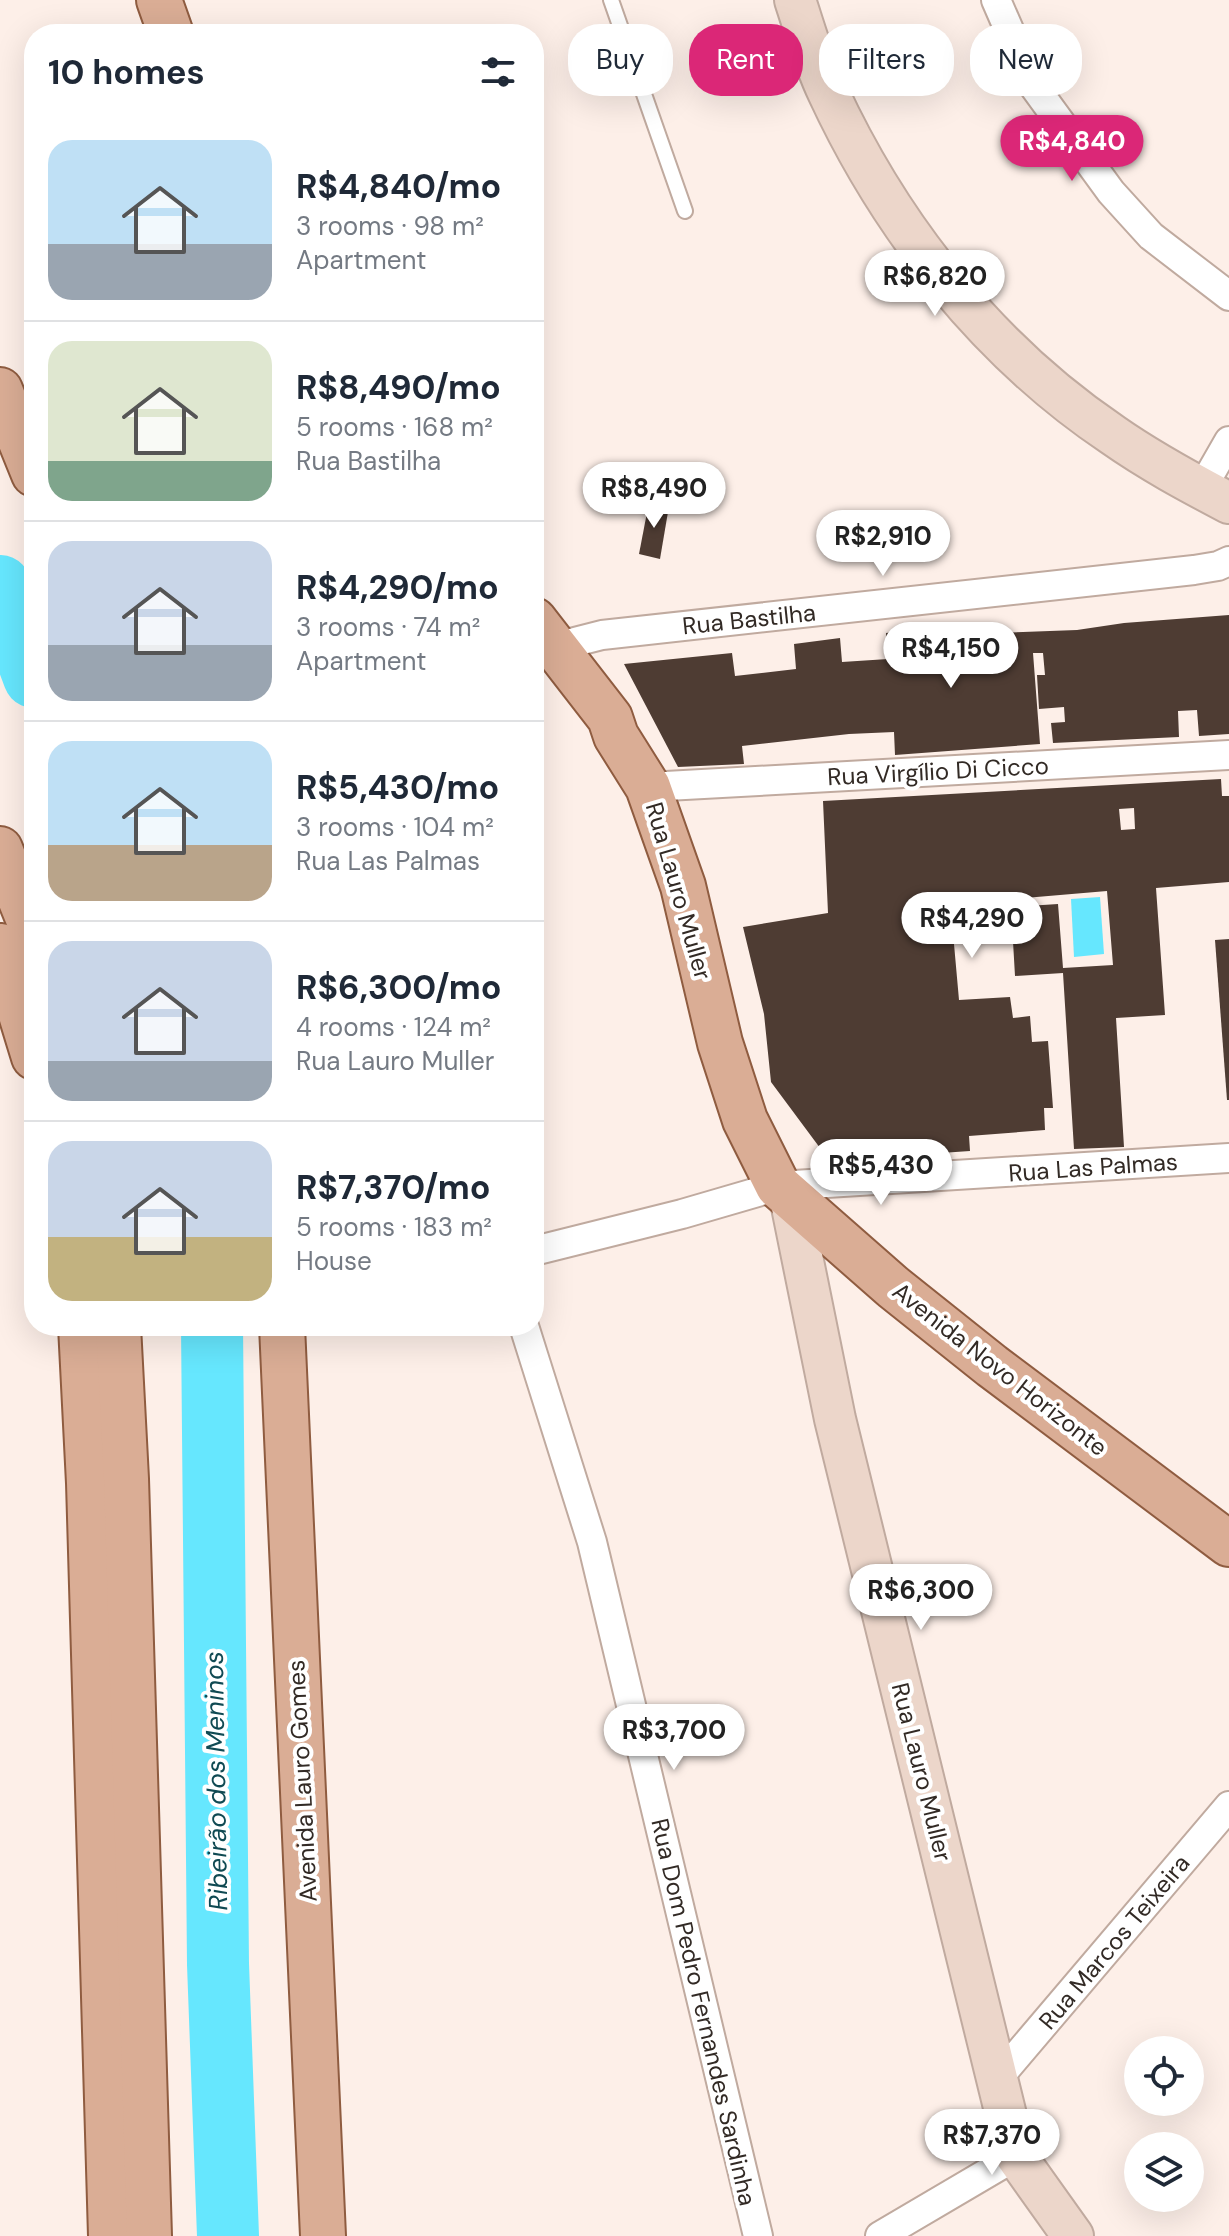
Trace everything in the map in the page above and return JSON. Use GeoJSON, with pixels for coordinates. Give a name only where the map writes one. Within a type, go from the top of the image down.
{"type":"FeatureCollection","features":[{"type":"Feature","properties":{"kind":"main road"},"geometry":{"type":"LineString","coordinates":[[159,0],[167,24]]}},
{"type":"Feature","properties":{"kind":"main road"},"geometry":{"type":"LineString","coordinates":[[189,0],[193,24]]}},
{"type":"Feature","properties":{"kind":"main road"},"geometry":{"type":"LineString","coordinates":[[0,390],[24,449]]}},
{"type":"Feature","properties":{"kind":"main road","name":"Rua Lauro Muller"},"geometry":{"type":"LineString","coordinates":[[544,633],[610,718],[616,736],[648,787],[683,886],[720,1043],[745,1120],[784,1192]]}},
{"type":"Feature","properties":{"kind":"main road"},"geometry":{"type":"LineString","coordinates":[[0,849],[24,908]]}},
{"type":"Feature","properties":{"kind":"main road"},"geometry":{"type":"LineString","coordinates":[[0,946],[24,1024]]}},
{"type":"Feature","properties":{"kind":"main road","name":"Avenida Novo Horizonte"},"geometry":{"type":"LineString","coordinates":[[784,1192],[930,1317],[1229,1544]]}},
{"type":"Feature","properties":{"kind":"main road"},"geometry":{"type":"LineString","coordinates":[[82,1336],[89,1469],[111,2236]]}},
{"type":"Feature","properties":{"kind":"main road"},"geometry":{"type":"LineString","coordinates":[[119,1336],[126,1465],[149,2236]]}},
{"type":"Feature","properties":{"kind":"main road","name":"Avenida Lauro Gomes"},"geometry":{"type":"LineString","coordinates":[[282,1336],[323,2236]]}},
{"type":"Feature","properties":{"kind":"street"},"geometry":{"type":"LineString","coordinates":[[795,0],[826,90],[861,159],[894,213],[933,267],[983,325],[1051,387],[1111,434],[1216,496],[1229,441]]}},
{"type":"Feature","properties":{"kind":"street"},"geometry":{"type":"LineString","coordinates":[[996,0],[1033,85],[1111,192],[1151,236],[1229,296]]}},
{"type":"Feature","properties":{"kind":"street","name":"Rua Bastilha"},"geometry":{"type":"LineString","coordinates":[[544,633],[602,635],[1194,570],[1229,561]]}},
{"type":"Feature","properties":{"kind":"street","name":"Rua Virgílio Di Cicco"},"geometry":{"type":"LineString","coordinates":[[648,787],[1229,755]]}},
{"type":"Feature","properties":{"kind":"street","name":"Rua Las Palmas"},"geometry":{"type":"LineString","coordinates":[[544,1248],[784,1192],[1229,1158]]}},
{"type":"Feature","properties":{"kind":"street","name":"Rua Lauro Muller"},"geometry":{"type":"LineString","coordinates":[[784,1192],[835,1419],[1016,2156],[1073,2236]]}},
{"type":"Feature","properties":{"kind":"street","name":"Rua Dom Pedro Fernandes Sardinha"},"geometry":{"type":"LineString","coordinates":[[527,1336],[592,1542],[758,2236]]}},
{"type":"Feature","properties":{"kind":"street","name":"Rua Marcos Teixeira"},"geometry":{"type":"LineString","coordinates":[[998,2078],[1229,1806]]}},
{"type":"Feature","properties":{"kind":"street"},"geometry":{"type":"LineString","coordinates":[[880,2236],[1016,2156]]}},
{"type":"Feature","properties":{"kind":"lane"},"geometry":{"type":"LineString","coordinates":[[611,0],[685,211]]}},
{"type":"Feature","properties":{"kind":"water"},"geometry":{"type":"Polygon","coordinates":[[[1100,897],[1104,954],[1074,957],[1071,899],[1100,897]]]}},
{"type":"Feature","properties":{"kind":"building"},"geometry":{"type":"Polygon","coordinates":[[[649,502],[669,506],[660,559],[639,554],[649,502]]]}},
{"type":"Feature","properties":{"kind":"building"},"geometry":{"type":"Polygon","coordinates":[[[1229,615],[1229,734],[1199,736],[1197,710],[1178,711],[1179,737],[1053,743],[1051,723],[1065,722],[1064,707],[1039,709],[1037,675],[1045,675],[1043,653],[1033,653],[1040,744],[895,755],[894,732],[849,734],[742,746],[744,764],[678,767],[624,664],[732,653],[735,676],[796,669],[794,644],[840,638],[842,662],[888,659],[886,633],[909,630],[996,625],[997,633],[1077,630],[1229,615]]]}},
{"type":"Feature","properties":{"kind":"building"},"geometry":{"type":"Polygon","coordinates":[[[1221,779],[1222,796],[1229,796],[1229,882],[1156,888],[1165,1015],[1116,1018],[1124,1147],[1074,1149],[1063,973],[1015,976],[1011,907],[1058,904],[1063,968],[1113,965],[1107,891],[991,901],[993,943],[954,944],[959,1000],[1010,997],[1013,1018],[1030,1016],[1032,1042],[1048,1041],[1053,1108],[1044,1108],[1045,1130],[969,1136],[970,1151],[839,1160],[823,1152],[771,1082],[764,1014],[743,927],[828,913],[823,801],[1221,779]],[[1134,808],[1119,809],[1121,830],[1135,829],[1134,808]]]}},
{"type":"Feature","properties":{"kind":"building"},"geometry":{"type":"Polygon","coordinates":[[[1229,939],[1229,1100],[1227,1100],[1215,940],[1229,939]]]}},
{"type":"Feature","properties":{"kind":"waterway","name":"Ribeirão dos Meninos"},"geometry":{"type":"LineString","coordinates":[[0,586],[24,650]]}},
{"type":"Feature","properties":{"kind":"waterway","name":"Ribeirão dos Meninos"},"geometry":{"type":"LineString","coordinates":[[212,1336],[218,1964],[228,2236]]}}]}
